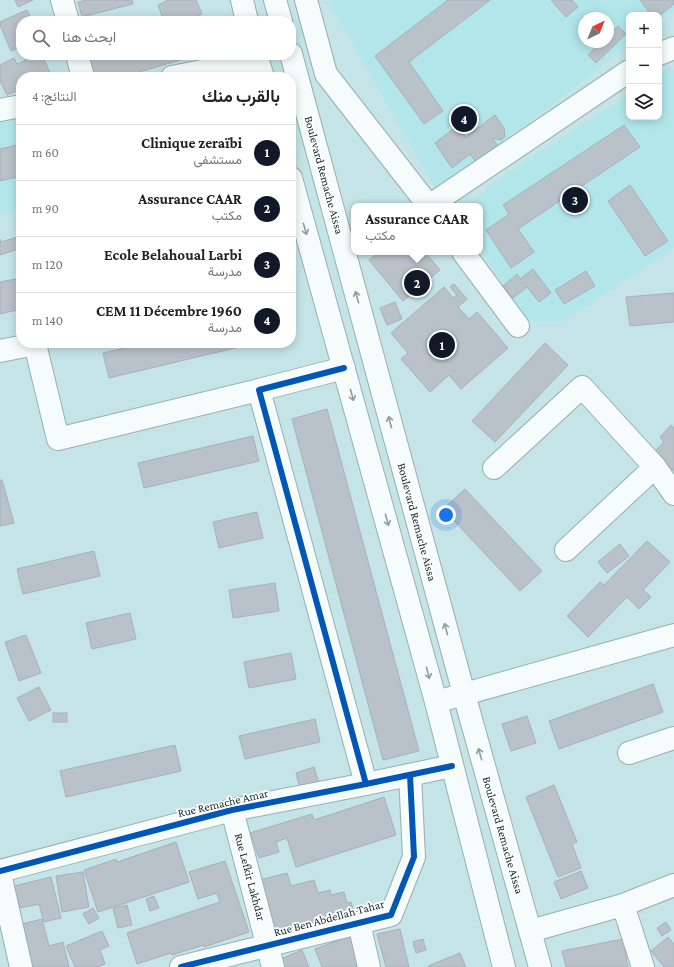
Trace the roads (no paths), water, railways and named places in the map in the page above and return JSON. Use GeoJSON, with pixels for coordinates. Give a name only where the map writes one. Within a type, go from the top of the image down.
{"type":"FeatureCollection","features":[{"type":"Feature","properties":{"kind":"street"},"geometry":{"type":"LineString","coordinates":[[62,0],[67,16]]}},
{"type":"Feature","properties":{"kind":"street"},"geometry":{"type":"LineString","coordinates":[[242,0],[246,16]]}},
{"type":"Feature","properties":{"kind":"street"},"geometry":{"type":"LineString","coordinates":[[275,0],[280,16]]}},
{"type":"Feature","properties":{"kind":"street"},"geometry":{"type":"LineString","coordinates":[[306,0],[326,74],[427,203]]}},
{"type":"Feature","properties":{"kind":"street"},"geometry":{"type":"LineString","coordinates":[[662,53],[674,48]]}},
{"type":"Feature","properties":{"kind":"street"},"geometry":{"type":"LineString","coordinates":[[79,60],[82,72]]}},
{"type":"Feature","properties":{"kind":"street","name":"Boulevard Remache Aissa"},"geometry":{"type":"LineString","coordinates":[[293,60],[349,246]]}},
{"type":"Feature","properties":{"kind":"street"},"geometry":{"type":"LineString","coordinates":[[205,72],[259,64]]}},
{"type":"Feature","properties":{"kind":"street"},"geometry":{"type":"LineString","coordinates":[[433,203],[626,73]]}},
{"type":"Feature","properties":{"kind":"street"},"geometry":{"type":"LineString","coordinates":[[297,74],[326,74]]}},
{"type":"Feature","properties":{"kind":"street"},"geometry":{"type":"LineString","coordinates":[[0,110],[16,107]]}},
{"type":"Feature","properties":{"kind":"street"},"geometry":{"type":"LineString","coordinates":[[296,196],[436,702],[504,967]]}},
{"type":"Feature","properties":{"kind":"street","name":"Boulevard Remache Aissa"},"geometry":{"type":"LineString","coordinates":[[351,255],[464,694],[540,967]]}},
{"type":"Feature","properties":{"kind":"street"},"geometry":{"type":"LineString","coordinates":[[465,255],[518,326]]}},
{"type":"Feature","properties":{"kind":"street"},"geometry":{"type":"LineString","coordinates":[[0,351],[16,348]]}},
{"type":"Feature","properties":{"kind":"street"},"geometry":{"type":"LineString","coordinates":[[36,348],[58,439],[344,368]]}},
{"type":"Feature","properties":{"kind":"street"},"geometry":{"type":"LineString","coordinates":[[494,468],[582,387],[655,467],[674,494]]}},
{"type":"Feature","properties":{"kind":"street"},"geometry":{"type":"LineString","coordinates":[[259,390],[366,784]]}},
{"type":"Feature","properties":{"kind":"street"},"geometry":{"type":"LineString","coordinates":[[566,550],[624,483],[655,467]]}},
{"type":"Feature","properties":{"kind":"street"},"geometry":{"type":"LineString","coordinates":[[436,702],[674,635]]}},
{"type":"Feature","properties":{"kind":"street"},"geometry":{"type":"LineString","coordinates":[[629,753],[674,738]]}},
{"type":"Feature","properties":{"kind":"street","name":"Rue Remache Amar"},"geometry":{"type":"LineString","coordinates":[[0,873],[232,810],[452,766]]}},
{"type":"Feature","properties":{"kind":"street","name":"Rue Ben Abdellah Tahar"},"geometry":{"type":"LineString","coordinates":[[180,967],[391,915],[414,857],[410,775]]}},
{"type":"Feature","properties":{"kind":"street","name":"Rue Lefkir Lakhdar"},"geometry":{"type":"LineString","coordinates":[[232,810],[269,946],[273,967]]}},
{"type":"Feature","properties":{"kind":"street"},"geometry":{"type":"LineString","coordinates":[[0,873],[21,967]]}},
{"type":"Feature","properties":{"kind":"street"},"geometry":{"type":"LineString","coordinates":[[530,931],[623,904],[674,885]]}},
{"type":"Feature","properties":{"kind":"street"},"geometry":{"type":"LineString","coordinates":[[623,904],[642,967]]}},
{"type":"Feature","properties":{"kind":"street"},"geometry":{"type":"LineString","coordinates":[[359,923],[369,967]]}},
{"type":"Feature","properties":{"kind":"place","name":"CEM 11 Décembre 1960"},"geometry":{"type":"Point","coordinates":[464,119]}},
{"type":"Feature","properties":{"kind":"place","name":"Ecole Belahoual Larbi"},"geometry":{"type":"Point","coordinates":[575,200]}},
{"type":"Feature","properties":{"kind":"place","name":"Assurance CAAR"},"geometry":{"type":"Point","coordinates":[417,283]}},
{"type":"Feature","properties":{"kind":"place","name":"Clinique zeraïbi"},"geometry":{"type":"Point","coordinates":[442,345]}}]}
